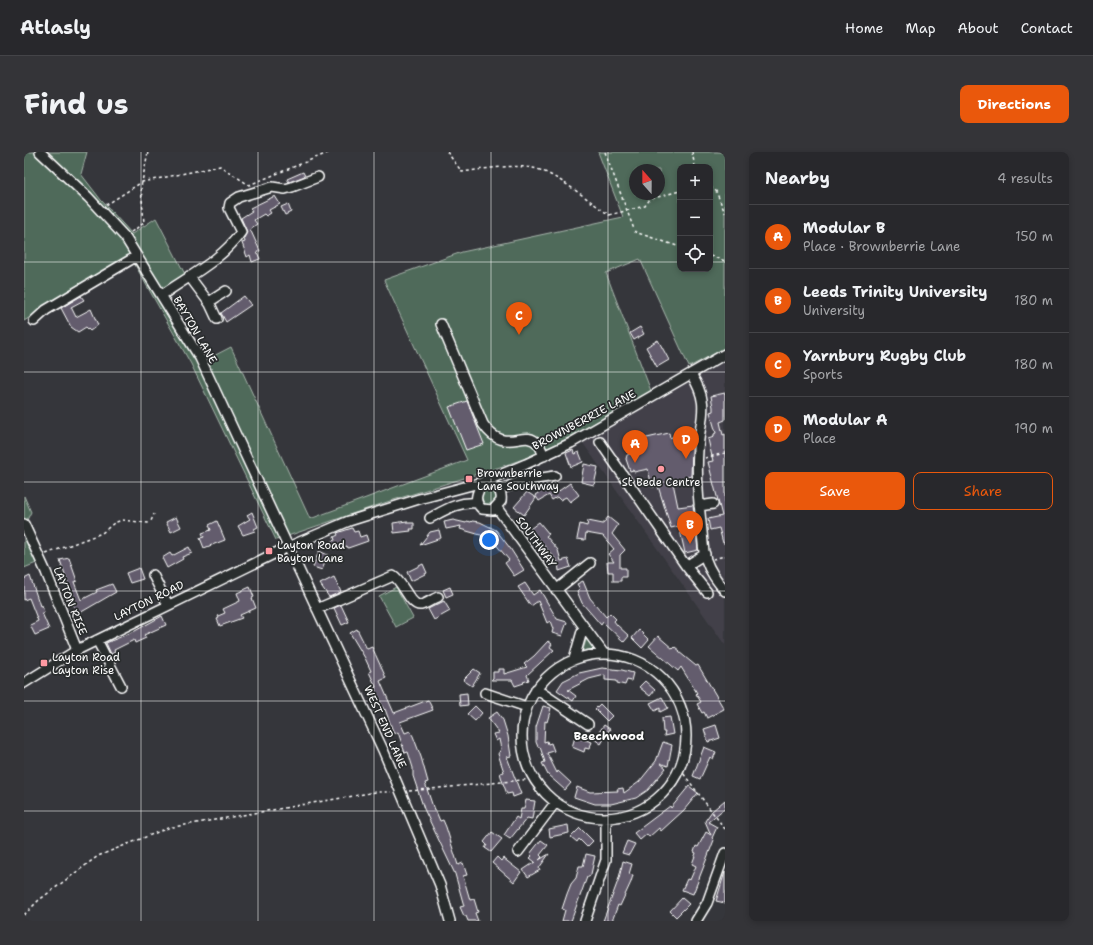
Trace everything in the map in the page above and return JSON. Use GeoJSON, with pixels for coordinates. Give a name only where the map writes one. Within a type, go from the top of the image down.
{"type":"FeatureCollection","features":[{"type":"Feature","properties":{"kind":"street","name":"BAYTON LANE"},"geometry":{"type":"LineString","coordinates":[[40,152],[100,210],[125,237],[138,256],[200,358],[288,547]]}},
{"type":"Feature","properties":{"kind":"street"},"geometry":{"type":"LineString","coordinates":[[162,295],[225,252],[241,232],[229,208],[230,203],[238,197],[272,186],[285,189],[318,178]]}},
{"type":"Feature","properties":{"kind":"street"},"geometry":{"type":"LineString","coordinates":[[34,320],[46,310],[138,256]]}},
{"type":"Feature","properties":{"kind":"street"},"geometry":{"type":"LineString","coordinates":[[189,276],[209,302],[217,319]]}},
{"type":"Feature","properties":{"kind":"street"},"geometry":{"type":"LineString","coordinates":[[209,302],[226,291]]}},
{"type":"Feature","properties":{"kind":"street"},"geometry":{"type":"LineString","coordinates":[[441,324],[483,424],[489,433],[497,439],[506,441],[522,438],[533,441],[538,444],[544,456]]}},
{"type":"Feature","properties":{"kind":"street","name":"BROWNBERRIE LANE"},"geometry":{"type":"LineString","coordinates":[[288,547],[349,521],[483,482],[544,456],[571,443],[725,354]]}},
{"type":"Feature","properties":{"kind":"street"},"geometry":{"type":"LineString","coordinates":[[691,374],[703,397],[704,413],[700,429],[698,460],[699,506],[705,557],[715,579],[725,591]]}},
{"type":"Feature","properties":{"kind":"street"},"geometry":{"type":"LineString","coordinates":[[600,442],[686,566],[707,592]]}},
{"type":"Feature","properties":{"kind":"street"},"geometry":{"type":"LineString","coordinates":[[499,490],[522,481],[555,476]]}},
{"type":"Feature","properties":{"kind":"street"},"geometry":{"type":"LineString","coordinates":[[430,518],[450,507],[466,502],[477,503],[486,510],[497,508],[502,498],[499,490],[483,482],[476,496],[477,503]]}},
{"type":"Feature","properties":{"kind":"street"},"geometry":{"type":"LineString","coordinates":[[699,506],[713,504]]}},
{"type":"Feature","properties":{"kind":"street","name":"SOUTHWAY"},"geometry":{"type":"LineString","coordinates":[[497,508],[583,628],[604,654]]}},
{"type":"Feature","properties":{"kind":"street","name":"LAYTON RISE"},"geometry":{"type":"LineString","coordinates":[[24,524],[46,572],[77,650]]}},
{"type":"Feature","properties":{"kind":"street","name":"LAYTON ROAD"},"geometry":{"type":"LineString","coordinates":[[24,683],[77,650],[288,547]]}},
{"type":"Feature","properties":{"kind":"street","name":"WEST END LANE"},"geometry":{"type":"LineString","coordinates":[[288,547],[400,791],[440,885],[450,921]]}},
{"type":"Feature","properties":{"kind":"street"},"geometry":{"type":"LineString","coordinates":[[686,566],[705,557]]}},
{"type":"Feature","properties":{"kind":"street"},"geometry":{"type":"LineString","coordinates":[[556,590],[590,563]]}},
{"type":"Feature","properties":{"kind":"street"},"geometry":{"type":"LineString","coordinates":[[153,575],[168,605]]}},
{"type":"Feature","properties":{"kind":"street"},"geometry":{"type":"LineString","coordinates":[[317,608],[389,577],[399,580],[413,602],[418,605],[438,597]]}},
{"type":"Feature","properties":{"kind":"street"},"geometry":{"type":"LineString","coordinates":[[574,659],[583,628]]}},
{"type":"Feature","properties":{"kind":"street"},"geometry":{"type":"LineString","coordinates":[[97,640],[121,686]]}},
{"type":"Feature","properties":{"kind":"street"},"geometry":{"type":"LineString","coordinates":[[604,654],[625,656],[645,664],[662,677],[676,694],[684,714],[687,735],[685,756],[677,776],[664,794],[647,807],[628,816],[606,819],[579,815],[555,803],[544,793],[533,779],[526,764],[522,745],[522,726],[527,708],[536,689],[547,677],[559,667],[574,659],[604,654]]}},
{"type":"Feature","properties":{"kind":"street"},"geometry":{"type":"LineString","coordinates":[[536,689],[588,724]]}},
{"type":"Feature","properties":{"kind":"street"},"geometry":{"type":"LineString","coordinates":[[485,693],[527,708]]}},
{"type":"Feature","properties":{"kind":"street"},"geometry":{"type":"LineString","coordinates":[[518,852],[555,803]]}},
{"type":"Feature","properties":{"kind":"street"},"geometry":{"type":"LineString","coordinates":[[585,921],[606,860],[606,819]]}},
{"type":"Feature","properties":{"kind":"street"},"geometry":{"type":"LineString","coordinates":[[696,921],[707,903],[725,853]]}},
{"type":"Feature","properties":{"kind":"path"},"geometry":{"type":"LineString","coordinates":[[125,237],[144,223],[141,187],[148,152]]}},
{"type":"Feature","properties":{"kind":"path"},"geometry":{"type":"LineString","coordinates":[[100,210],[142,182],[220,166],[249,185],[330,152]]}},
{"type":"Feature","properties":{"kind":"path"},"geometry":{"type":"LineString","coordinates":[[446,152],[462,172],[512,167],[534,168],[547,172],[609,215],[645,206],[650,199],[677,192]]}},
{"type":"Feature","properties":{"kind":"path"},"geometry":{"type":"LineString","coordinates":[[605,152],[635,232],[677,245]]}},
{"type":"Feature","properties":{"kind":"path"},"geometry":{"type":"LineString","coordinates":[[689,152],[692,152],[694,164]]}},
{"type":"Feature","properties":{"kind":"path"},"geometry":{"type":"LineString","coordinates":[[713,189],[716,191],[725,213]]}},
{"type":"Feature","properties":{"kind":"path"},"geometry":{"type":"LineString","coordinates":[[713,257],[725,261]]}},
{"type":"Feature","properties":{"kind":"path"},"geometry":{"type":"LineString","coordinates":[[698,460],[725,453]]}},
{"type":"Feature","properties":{"kind":"path"},"geometry":{"type":"LineString","coordinates":[[39,559],[102,533],[114,523],[122,520],[148,523],[151,521],[154,514]]}},
{"type":"Feature","properties":{"kind":"path"},"geometry":{"type":"LineString","coordinates":[[705,557],[725,556]]}},
{"type":"Feature","properties":{"kind":"path"},"geometry":{"type":"LineString","coordinates":[[680,769],[725,829]]}},
{"type":"Feature","properties":{"kind":"path"},"geometry":{"type":"LineString","coordinates":[[24,915],[39,900],[98,856],[168,828],[376,792],[533,779]]}},
{"type":"Feature","properties":{"kind":"shaded area"},"geometry":{"type":"Polygon","coordinates":[[[725,361],[725,645],[583,443],[725,361]]]}},
{"type":"Feature","properties":{"kind":"green space"},"geometry":{"type":"Polygon","coordinates":[[[24,152],[87,152],[81,174],[101,200],[132,234],[156,218],[189,282],[168,298],[204,361],[231,347],[310,519],[467,460],[384,280],[462,252],[623,217],[598,152],[725,152],[725,348],[689,367],[640,259],[606,273],[651,391],[543,452],[387,502],[276,540],[191,364],[130,256],[24,321],[24,152]]]}},
{"type":"Feature","properties":{"kind":"green space"},"geometry":{"type":"Polygon","coordinates":[[[489,489],[495,491],[497,497],[495,503],[489,505],[483,503],[481,497],[483,491],[489,489]]]}},
{"type":"Feature","properties":{"kind":"green space"},"geometry":{"type":"Polygon","coordinates":[[[24,496],[31,512],[27,520],[44,560],[24,568],[24,496]]]}},
{"type":"Feature","properties":{"kind":"green space"},"geometry":{"type":"Polygon","coordinates":[[[396,587],[413,618],[396,627],[379,596],[396,587]]]}},
{"type":"Feature","properties":{"kind":"green space"},"geometry":{"type":"Polygon","coordinates":[[[587,637],[597,650],[582,653],[587,637]]]}},
{"type":"Feature","properties":{"kind":"building"},"geometry":{"type":"Polygon","coordinates":[[[303,172],[305,176],[289,182],[287,179],[303,172]]]}},
{"type":"Feature","properties":{"kind":"building"},"geometry":{"type":"Polygon","coordinates":[[[275,196],[280,204],[269,210],[271,213],[266,216],[264,214],[254,220],[257,224],[250,229],[260,251],[257,252],[260,259],[252,262],[250,255],[247,257],[242,243],[245,242],[244,238],[247,232],[241,218],[252,211],[250,208],[275,196]]]}},
{"type":"Feature","properties":{"kind":"building"},"geometry":{"type":"Polygon","coordinates":[[[288,204],[291,212],[285,215],[281,207],[288,204]]]}},
{"type":"Feature","properties":{"kind":"building"},"geometry":{"type":"Polygon","coordinates":[[[81,296],[84,300],[71,307],[76,317],[91,309],[98,325],[90,331],[86,327],[78,332],[71,327],[61,308],[81,296]]]}},
{"type":"Feature","properties":{"kind":"building"},"geometry":{"type":"Polygon","coordinates":[[[244,296],[251,305],[226,322],[221,313],[244,296]]]}},
{"type":"Feature","properties":{"kind":"building"},"geometry":{"type":"Polygon","coordinates":[[[640,327],[644,334],[634,340],[630,333],[640,327]]]}},
{"type":"Feature","properties":{"kind":"building"},"geometry":{"type":"Polygon","coordinates":[[[658,340],[669,360],[657,367],[646,347],[658,340]]]}},
{"type":"Feature","properties":{"kind":"building"},"geometry":{"type":"Polygon","coordinates":[[[725,393],[725,420],[720,422],[723,435],[725,434],[725,543],[723,543],[719,528],[710,530],[708,519],[722,516],[708,462],[713,461],[708,439],[714,437],[714,434],[716,433],[710,412],[713,411],[711,396],[725,393]]]}},
{"type":"Feature","properties":{"kind":"building"},"geometry":{"type":"Polygon","coordinates":[[[467,401],[484,444],[466,450],[449,407],[467,401]]]}},
{"type":"Feature","properties":{"kind":"building"},"geometry":{"type":"Polygon","coordinates":[[[669,433],[670,438],[680,433],[682,443],[690,442],[692,450],[691,476],[676,480],[676,482],[673,483],[678,507],[693,505],[698,550],[685,553],[679,526],[671,528],[658,486],[652,487],[648,469],[634,472],[633,470],[630,471],[626,459],[630,452],[640,450],[638,440],[669,433]]]}},
{"type":"Feature","properties":{"kind":"building"},"geometry":{"type":"Polygon","coordinates":[[[573,450],[574,454],[579,452],[583,462],[571,467],[566,453],[573,450]]]}},
{"type":"Feature","properties":{"kind":"building"},"geometry":{"type":"Polygon","coordinates":[[[584,464],[598,467],[594,485],[581,482],[584,464]]]}},
{"type":"Feature","properties":{"kind":"building"},"geometry":{"type":"Polygon","coordinates":[[[570,483],[579,495],[570,502],[566,497],[560,500],[557,497],[552,500],[549,495],[539,501],[535,495],[552,484],[556,493],[570,483]]]}},
{"type":"Feature","properties":{"kind":"building"},"geometry":{"type":"Polygon","coordinates":[[[527,492],[536,498],[524,515],[514,507],[527,492]]]}},
{"type":"Feature","properties":{"kind":"building"},"geometry":{"type":"Polygon","coordinates":[[[252,512],[258,527],[254,529],[255,531],[243,535],[238,526],[250,519],[247,515],[252,512]]]}},
{"type":"Feature","properties":{"kind":"building"},"geometry":{"type":"Polygon","coordinates":[[[176,517],[181,527],[171,532],[166,522],[176,517]]]}},
{"type":"Feature","properties":{"kind":"building"},"geometry":{"type":"Polygon","coordinates":[[[608,517],[618,525],[612,534],[625,550],[620,555],[620,568],[626,568],[626,577],[621,577],[621,581],[613,581],[613,572],[608,572],[607,562],[614,562],[608,554],[614,549],[603,536],[586,533],[585,540],[577,539],[580,524],[587,526],[588,521],[603,524],[608,517]]]}},
{"type":"Feature","properties":{"kind":"building"},"geometry":{"type":"Polygon","coordinates":[[[453,520],[466,523],[467,521],[480,522],[496,530],[524,570],[514,576],[505,563],[509,560],[493,541],[484,536],[460,529],[461,526],[446,529],[444,522],[453,520]]]}},
{"type":"Feature","properties":{"kind":"building"},"geometry":{"type":"Polygon","coordinates":[[[217,521],[225,540],[204,548],[200,538],[204,537],[202,533],[211,530],[209,525],[217,521]]]}},
{"type":"Feature","properties":{"kind":"building"},"geometry":{"type":"Polygon","coordinates":[[[407,521],[407,523],[414,523],[414,529],[410,529],[411,531],[394,533],[393,523],[407,521]]]}},
{"type":"Feature","properties":{"kind":"building"},"geometry":{"type":"Polygon","coordinates":[[[539,522],[549,534],[546,536],[558,550],[561,561],[568,559],[571,567],[559,571],[558,562],[530,529],[539,522]]]}},
{"type":"Feature","properties":{"kind":"building"},"geometry":{"type":"Polygon","coordinates":[[[352,528],[354,532],[358,531],[360,537],[366,535],[368,541],[348,548],[347,546],[344,547],[343,545],[331,549],[329,542],[335,540],[334,537],[338,535],[337,533],[352,528]]]}},
{"type":"Feature","properties":{"kind":"building"},"geometry":{"type":"Polygon","coordinates":[[[439,530],[441,538],[420,545],[430,532],[439,530]]]}},
{"type":"Feature","properties":{"kind":"building"},"geometry":{"type":"Polygon","coordinates":[[[189,547],[192,553],[182,557],[183,559],[167,568],[162,558],[170,553],[172,556],[189,547]]]}},
{"type":"Feature","properties":{"kind":"building"},"geometry":{"type":"Polygon","coordinates":[[[319,551],[328,555],[322,570],[313,567],[319,551]]]}},
{"type":"Feature","properties":{"kind":"building"},"geometry":{"type":"Polygon","coordinates":[[[69,558],[77,581],[74,582],[81,600],[97,592],[96,590],[112,584],[116,592],[78,614],[71,601],[73,600],[60,560],[69,558]]]}},
{"type":"Feature","properties":{"kind":"building"},"geometry":{"type":"Polygon","coordinates":[[[423,564],[427,573],[411,581],[407,572],[423,564]]]}},
{"type":"Feature","properties":{"kind":"building"},"geometry":{"type":"Polygon","coordinates":[[[139,568],[143,579],[130,583],[126,573],[139,568]]]}},
{"type":"Feature","properties":{"kind":"building"},"geometry":{"type":"Polygon","coordinates":[[[30,576],[40,606],[42,605],[44,612],[42,613],[49,629],[35,635],[30,625],[38,621],[29,598],[24,600],[24,579],[30,576]]]}},
{"type":"Feature","properties":{"kind":"building"},"geometry":{"type":"Polygon","coordinates":[[[334,577],[341,592],[329,597],[320,584],[334,577]]]}},
{"type":"Feature","properties":{"kind":"building"},"geometry":{"type":"Polygon","coordinates":[[[583,581],[590,598],[606,617],[610,613],[616,619],[614,621],[617,625],[629,636],[624,642],[603,622],[601,625],[582,603],[577,591],[580,589],[577,584],[583,581]]]}},
{"type":"Feature","properties":{"kind":"building"},"geometry":{"type":"Polygon","coordinates":[[[525,583],[533,595],[540,590],[557,619],[567,622],[562,636],[552,633],[553,629],[550,621],[547,623],[538,601],[531,606],[518,587],[525,583]]]}},
{"type":"Feature","properties":{"kind":"building"},"geometry":{"type":"Polygon","coordinates":[[[250,587],[256,608],[240,615],[242,618],[220,626],[217,619],[219,618],[218,616],[225,613],[223,609],[240,601],[237,593],[250,587]]]}},
{"type":"Feature","properties":{"kind":"building"},"geometry":{"type":"Polygon","coordinates":[[[450,587],[453,594],[446,597],[443,590],[450,587]]]}},
{"type":"Feature","properties":{"kind":"building"},"geometry":{"type":"Polygon","coordinates":[[[444,601],[450,611],[434,620],[428,609],[444,601]]]}},
{"type":"Feature","properties":{"kind":"building"},"geometry":{"type":"Polygon","coordinates":[[[341,605],[349,622],[342,625],[334,608],[341,605]]]}},
{"type":"Feature","properties":{"kind":"building"},"geometry":{"type":"Polygon","coordinates":[[[162,616],[166,625],[144,635],[146,638],[135,643],[134,640],[114,650],[115,652],[111,654],[106,643],[135,631],[162,616]]]}},
{"type":"Feature","properties":{"kind":"building"},"geometry":{"type":"Polygon","coordinates":[[[357,629],[367,649],[372,647],[386,678],[380,681],[394,713],[428,700],[433,710],[400,722],[405,733],[410,731],[413,736],[421,757],[428,782],[425,783],[434,810],[435,809],[440,821],[443,820],[458,865],[463,863],[467,875],[463,876],[470,900],[474,899],[478,912],[475,913],[478,921],[468,921],[460,907],[464,906],[455,874],[424,809],[413,776],[413,768],[408,752],[405,753],[398,732],[394,734],[385,709],[384,710],[374,688],[376,687],[369,672],[371,671],[350,633],[357,629]]]}},
{"type":"Feature","properties":{"kind":"building"},"geometry":{"type":"Polygon","coordinates":[[[639,630],[649,640],[642,648],[632,638],[639,630]]]}},
{"type":"Feature","properties":{"kind":"building"},"geometry":{"type":"Polygon","coordinates":[[[658,636],[673,649],[675,647],[696,666],[698,665],[724,709],[707,718],[704,712],[702,713],[697,704],[701,702],[696,694],[697,693],[681,667],[678,671],[649,646],[658,636]]]}},
{"type":"Feature","properties":{"kind":"building"},"geometry":{"type":"Polygon","coordinates":[[[548,641],[552,644],[550,647],[554,650],[527,675],[529,680],[515,686],[512,680],[491,680],[493,678],[493,672],[498,672],[498,669],[504,669],[504,674],[527,667],[524,664],[548,641]]]}},
{"type":"Feature","properties":{"kind":"building"},"geometry":{"type":"Polygon","coordinates":[[[602,668],[622,670],[633,673],[631,681],[627,680],[625,685],[617,683],[617,681],[605,680],[605,675],[589,679],[568,690],[576,696],[573,701],[557,690],[563,681],[579,673],[602,668]]]}},
{"type":"Feature","properties":{"kind":"building"},"geometry":{"type":"Polygon","coordinates":[[[474,669],[480,673],[472,686],[463,680],[474,669]]]}},
{"type":"Feature","properties":{"kind":"building"},"geometry":{"type":"Polygon","coordinates":[[[645,681],[655,690],[650,696],[639,687],[645,681]]]}},
{"type":"Feature","properties":{"kind":"building"},"geometry":{"type":"Polygon","coordinates":[[[467,693],[468,705],[460,706],[459,694],[467,693]]]}},
{"type":"Feature","properties":{"kind":"building"},"geometry":{"type":"Polygon","coordinates":[[[662,697],[668,708],[660,712],[660,708],[655,711],[650,703],[662,697]]]}},
{"type":"Feature","properties":{"kind":"building"},"geometry":{"type":"Polygon","coordinates":[[[600,704],[612,716],[607,721],[595,709],[600,704]]]}},
{"type":"Feature","properties":{"kind":"building"},"geometry":{"type":"Polygon","coordinates":[[[475,706],[482,713],[475,721],[467,714],[475,706]]]}},
{"type":"Feature","properties":{"kind":"building"},"geometry":{"type":"Polygon","coordinates":[[[543,706],[551,708],[547,722],[545,721],[544,742],[547,741],[548,744],[551,743],[554,751],[547,753],[557,773],[558,771],[571,783],[565,790],[548,775],[542,763],[545,762],[540,747],[538,747],[536,742],[536,727],[543,706]]]}},
{"type":"Feature","properties":{"kind":"building"},"geometry":{"type":"Polygon","coordinates":[[[497,712],[503,720],[508,736],[511,756],[507,757],[521,794],[513,797],[512,793],[507,794],[500,773],[504,772],[498,754],[501,749],[499,739],[496,741],[493,734],[499,733],[488,718],[497,712]]]}},
{"type":"Feature","properties":{"kind":"building"},"geometry":{"type":"Polygon","coordinates":[[[670,717],[673,734],[664,736],[665,732],[663,732],[662,718],[670,717]]]}},
{"type":"Feature","properties":{"kind":"building"},"geometry":{"type":"Polygon","coordinates":[[[604,725],[610,729],[601,744],[594,739],[604,725]]]}},
{"type":"Feature","properties":{"kind":"building"},"geometry":{"type":"Polygon","coordinates":[[[716,725],[720,738],[708,742],[704,729],[716,725]]]}},
{"type":"Feature","properties":{"kind":"building"},"geometry":{"type":"Polygon","coordinates":[[[575,737],[592,742],[589,749],[585,748],[584,752],[572,747],[575,737]]]}},
{"type":"Feature","properties":{"kind":"building"},"geometry":{"type":"Polygon","coordinates":[[[663,742],[672,745],[668,766],[660,763],[666,768],[648,790],[636,798],[611,804],[595,804],[574,797],[577,787],[590,792],[618,791],[617,789],[623,788],[624,793],[639,782],[656,761],[663,742]]]}},
{"type":"Feature","properties":{"kind":"building"},"geometry":{"type":"Polygon","coordinates":[[[704,747],[716,752],[713,759],[710,757],[700,779],[693,776],[704,747]]]}},
{"type":"Feature","properties":{"kind":"building"},"geometry":{"type":"Polygon","coordinates":[[[689,786],[698,793],[684,810],[661,831],[659,828],[649,837],[647,834],[640,840],[634,833],[670,806],[671,808],[689,786]]]}},
{"type":"Feature","properties":{"kind":"building"},"geometry":{"type":"Polygon","coordinates":[[[526,800],[535,801],[532,819],[527,818],[510,839],[504,835],[516,817],[519,819],[521,809],[524,809],[526,800]]]}},
{"type":"Feature","properties":{"kind":"building"},"geometry":{"type":"Polygon","coordinates":[[[725,800],[725,808],[708,822],[717,827],[712,838],[714,840],[693,894],[682,890],[687,879],[690,880],[696,866],[692,864],[696,853],[694,852],[696,846],[698,847],[706,832],[711,835],[705,821],[712,811],[725,800]]]}},
{"type":"Feature","properties":{"kind":"building"},"geometry":{"type":"Polygon","coordinates":[[[568,825],[569,833],[550,837],[549,829],[568,825]]]}},
{"type":"Feature","properties":{"kind":"building"},"geometry":{"type":"Polygon","coordinates":[[[580,828],[593,841],[587,847],[579,839],[577,842],[571,837],[580,828]]]}},
{"type":"Feature","properties":{"kind":"building"},"geometry":{"type":"Polygon","coordinates":[[[492,832],[502,839],[491,852],[485,848],[487,845],[484,842],[492,832]]]}},
{"type":"Feature","properties":{"kind":"building"},"geometry":{"type":"Polygon","coordinates":[[[541,840],[548,845],[540,855],[542,857],[539,860],[549,854],[539,868],[540,870],[528,877],[523,870],[535,862],[530,858],[532,856],[530,854],[541,840]]]}},
{"type":"Feature","properties":{"kind":"building"},"geometry":{"type":"Polygon","coordinates":[[[627,841],[635,844],[629,855],[622,853],[627,841]]]}},
{"type":"Feature","properties":{"kind":"building"},"geometry":{"type":"Polygon","coordinates":[[[586,854],[595,856],[591,874],[587,877],[571,921],[562,921],[565,910],[562,909],[567,894],[571,884],[576,878],[579,866],[583,866],[586,854]]]}},
{"type":"Feature","properties":{"kind":"building"},"geometry":{"type":"Polygon","coordinates":[[[497,857],[501,861],[503,858],[521,872],[514,882],[492,863],[497,857]]]}},
{"type":"Feature","properties":{"kind":"building"},"geometry":{"type":"Polygon","coordinates":[[[623,861],[632,864],[629,874],[633,875],[631,882],[620,906],[618,905],[612,921],[603,921],[619,878],[623,861]]]}},
{"type":"Feature","properties":{"kind":"building"},"geometry":{"type":"Polygon","coordinates":[[[725,872],[725,903],[716,901],[725,872]]]}},
{"type":"Feature","properties":{"kind":"building"},"geometry":{"type":"Polygon","coordinates":[[[682,898],[689,904],[676,917],[670,911],[682,898]]]}},
{"type":"Feature","properties":{"kind":"place","name":"Yarnbury Rugby Club"},"geometry":{"type":"Point","coordinates":[519,335]}},
{"type":"Feature","properties":{"kind":"place","name":"Modular A"},"geometry":{"type":"Point","coordinates":[686,459]}},
{"type":"Feature","properties":{"kind":"place","name":"Modular B"},"geometry":{"type":"Point","coordinates":[635,463]}},
{"type":"Feature","properties":{"kind":"place","name":"St Bede Centre"},"geometry":{"type":"Point","coordinates":[661,469]}},
{"type":"Feature","properties":{"kind":"place","name":"Brownberrie Lane Southway"},"geometry":{"type":"Point","coordinates":[469,479]}},
{"type":"Feature","properties":{"kind":"place","name":"Leeds Trinity University"},"geometry":{"type":"Point","coordinates":[690,544]}},
{"type":"Feature","properties":{"kind":"place","name":"Layton Road Bayton Lane"},"geometry":{"type":"Point","coordinates":[269,551]}},
{"type":"Feature","properties":{"kind":"place","name":"Layton Road Layton Rise"},"geometry":{"type":"Point","coordinates":[44,663]}},
{"type":"Feature","properties":{"kind":"district","name":"Beechwood"},"geometry":{"type":"Point","coordinates":[609,736]}}]}
